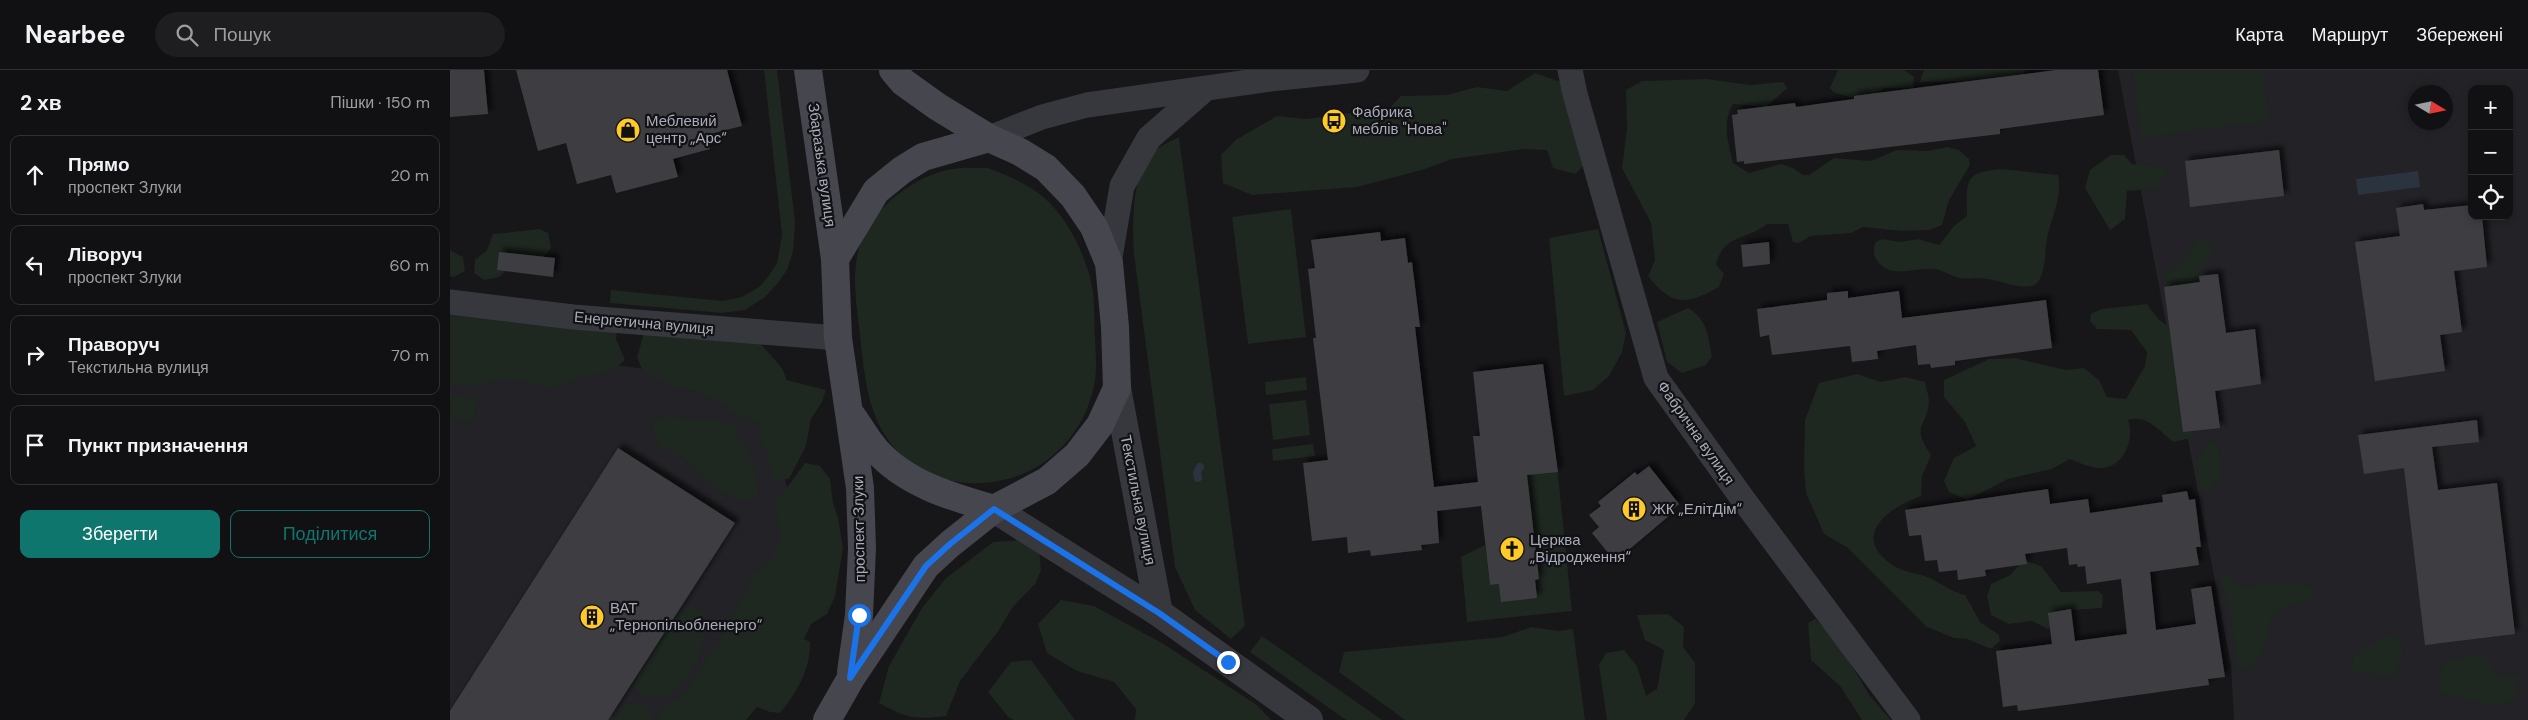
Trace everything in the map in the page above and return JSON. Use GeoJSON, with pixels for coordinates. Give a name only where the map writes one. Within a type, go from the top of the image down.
{"type":"FeatureCollection","features":[{"type":"Feature","properties":{"kind":"main road","name":"Збаразька вулиця"},"geometry":{"type":"LineString","coordinates":[[808,70],[835,259],[838,338]]}},
{"type":"Feature","properties":{"kind":"main road"},"geometry":{"type":"LineString","coordinates":[[893,70],[903,82],[917,92],[989,138],[1020,152],[1046,168],[1073,196],[1094,226],[1109,263],[1115,327],[1116,388]]}},
{"type":"Feature","properties":{"kind":"main road"},"geometry":{"type":"LineString","coordinates":[[835,259],[876,191],[902,170],[923,157],[989,138]]}},
{"type":"Feature","properties":{"kind":"main road","name":"проспект Злуки"},"geometry":{"type":"LineString","coordinates":[[838,338],[860,488],[862,548],[859,615],[850,678]]}},
{"type":"Feature","properties":{"kind":"main road","name":"проспект Злуки"},"geometry":{"type":"LineString","coordinates":[[827,720],[850,678],[926,566],[994,509],[1046,481],[1077,455],[1100,425],[1116,388]]}},
{"type":"Feature","properties":{"kind":"main road"},"geometry":{"type":"LineString","coordinates":[[848,410],[876,450],[900,473],[932,488],[994,509]]}},
{"type":"Feature","properties":{"kind":"street"},"geometry":{"type":"LineString","coordinates":[[989,138],[1042,118],[1087,105],[1357,70]]}},
{"type":"Feature","properties":{"kind":"street","name":"Фабрична вулиця"},"geometry":{"type":"LineString","coordinates":[[1570,70],[1574,94],[1656,378],[1745,502],[1908,720]]}},
{"type":"Feature","properties":{"kind":"street"},"geometry":{"type":"LineString","coordinates":[[1109,263],[1122,186],[1149,138],[1204,90]]}},
{"type":"Feature","properties":{"kind":"street","name":"Енергетична вулиця"},"geometry":{"type":"LineString","coordinates":[[450,302],[573,317],[838,338]]}},
{"type":"Feature","properties":{"kind":"street","name":"Текстильна вулиця"},"geometry":{"type":"LineString","coordinates":[[1116,388],[1159,613]]}},
{"type":"Feature","properties":{"kind":"street"},"geometry":{"type":"LineString","coordinates":[[994,509],[1159,613],[1309,720]]}},
{"type":"Feature","properties":{"kind":"shaded area"},"geometry":{"type":"Polygon","coordinates":[[[764,70],[777,70],[795,222],[793,252],[787,270],[765,297],[745,310],[722,313],[610,303],[611,290],[723,301],[742,297],[759,287],[768,277],[777,263],[782,235],[764,70]]]}},
{"type":"Feature","properties":{"kind":"shaded area"},"geometry":{"type":"Polygon","coordinates":[[[1838,70],[1904,70],[1914,77],[1913,88],[1885,88],[1868,98],[1854,99],[1833,92],[1830,88],[1838,70]]]}},
{"type":"Feature","properties":{"kind":"shaded area"},"geometry":{"type":"Polygon","coordinates":[[[1924,70],[2025,70],[2024,74],[2001,81],[1920,82],[1924,70]]]}},
{"type":"Feature","properties":{"kind":"shaded area"},"geometry":{"type":"Polygon","coordinates":[[[2118,70],[2528,70],[2528,720],[2234,720],[2231,666],[2118,70]]]}},
{"type":"Feature","properties":{"kind":"shaded area"},"geometry":{"type":"Polygon","coordinates":[[[2132,70],[2263,70],[2269,121],[2141,138],[2132,70]]]}},
{"type":"Feature","properties":{"kind":"shaded area"},"geometry":{"type":"Polygon","coordinates":[[[1535,73],[1561,82],[1591,158],[1575,174],[1553,168],[1547,150],[1524,149],[1452,159],[1422,170],[1357,187],[1252,195],[1223,183],[1221,155],[1237,139],[1277,116],[1306,119],[1351,113],[1380,118],[1401,96],[1447,95],[1477,87],[1507,91],[1535,73]]]}},
{"type":"Feature","properties":{"kind":"shaded area"},"geometry":{"type":"Polygon","coordinates":[[[1707,79],[1750,85],[1783,82],[1787,88],[1766,107],[1733,104],[1727,126],[1729,147],[1733,163],[1749,173],[1781,164],[1793,168],[1803,175],[1809,175],[1834,158],[1871,161],[1897,150],[1928,151],[1947,147],[1959,150],[1969,159],[1970,165],[1949,200],[1942,225],[1929,230],[1902,231],[1863,227],[1851,233],[1810,236],[1799,243],[1793,242],[1788,224],[1767,224],[1731,242],[1725,247],[1716,264],[1724,274],[1719,287],[1689,300],[1673,298],[1657,286],[1648,276],[1655,260],[1651,223],[1622,168],[1627,128],[1626,90],[1642,81],[1707,79]]]}},
{"type":"Feature","properties":{"kind":"shaded area"},"geometry":{"type":"Polygon","coordinates":[[[1179,137],[1245,626],[1231,639],[1195,610],[1175,567],[1134,254],[1134,203],[1143,165],[1152,152],[1179,137]]]}},
{"type":"Feature","properties":{"kind":"shaded area"},"geometry":{"type":"Polygon","coordinates":[[[2111,155],[2124,155],[2132,164],[2163,166],[2167,171],[2158,189],[2127,191],[2125,219],[2110,230],[2085,188],[2090,170],[2111,155]]]}},
{"type":"Feature","properties":{"kind":"shaded area"},"geometry":{"type":"Polygon","coordinates":[[[956,168],[988,168],[1021,182],[1036,191],[1058,212],[1077,242],[1086,264],[1093,292],[1096,373],[1087,410],[1075,432],[1058,451],[1038,466],[1015,477],[991,482],[966,483],[941,478],[919,468],[899,453],[877,421],[869,398],[865,373],[855,277],[858,253],[867,229],[876,216],[897,195],[924,178],[938,173],[956,168]]]}},
{"type":"Feature","properties":{"kind":"shaded area"},"geometry":{"type":"Polygon","coordinates":[[[2003,169],[2058,175],[2059,193],[2046,245],[2042,275],[2036,284],[2026,287],[1983,278],[1962,279],[1934,269],[1896,271],[1885,268],[1879,263],[1874,249],[1876,242],[1882,239],[1900,242],[1918,239],[1939,245],[1954,226],[1967,216],[1967,193],[1970,179],[1981,172],[2003,169]]]}},
{"type":"Feature","properties":{"kind":"shaded area"},"geometry":{"type":"Polygon","coordinates":[[[2418,171],[2420,187],[2358,195],[2356,179],[2418,171]]]}},
{"type":"Feature","properties":{"kind":"shaded area"},"geometry":{"type":"Polygon","coordinates":[[[1291,209],[1306,337],[1248,344],[1232,217],[1291,209]]]}},
{"type":"Feature","properties":{"kind":"shaded area"},"geometry":{"type":"Polygon","coordinates":[[[540,229],[548,233],[551,248],[536,267],[508,268],[499,277],[484,280],[474,273],[475,260],[487,250],[493,234],[540,229]]]}},
{"type":"Feature","properties":{"kind":"shaded area"},"geometry":{"type":"Polygon","coordinates":[[[1598,229],[1626,333],[1622,352],[1609,376],[1593,390],[1564,396],[1549,238],[1598,229]]]}},
{"type":"Feature","properties":{"kind":"shaded area"},"geometry":{"type":"Polygon","coordinates":[[[2200,237],[2212,243],[2215,248],[2210,259],[2188,288],[2169,291],[2164,284],[2164,276],[2189,252],[2200,237]]]}},
{"type":"Feature","properties":{"kind":"shaded area"},"geometry":{"type":"Polygon","coordinates":[[[450,250],[463,257],[465,271],[454,277],[450,276],[450,250]]]}},
{"type":"Feature","properties":{"kind":"shaded area"},"geometry":{"type":"Polygon","coordinates":[[[450,300],[619,316],[616,339],[625,360],[611,372],[590,376],[548,389],[523,380],[501,379],[479,385],[450,384],[450,300]]]}},
{"type":"Feature","properties":{"kind":"shaded area"},"geometry":{"type":"Polygon","coordinates":[[[2147,304],[2158,319],[2179,334],[2195,425],[2191,438],[2173,442],[2147,421],[2141,419],[2128,420],[2130,436],[2128,445],[2125,453],[2114,465],[2106,468],[2097,468],[2070,459],[2052,469],[2008,479],[1967,500],[1949,492],[1944,481],[1954,458],[1976,446],[1965,422],[1944,397],[1944,380],[1989,359],[2015,358],[2066,370],[2084,368],[2099,380],[2107,397],[2126,399],[2145,366],[2147,352],[2131,330],[2097,329],[2090,321],[2091,314],[2102,309],[2147,304]]]}},
{"type":"Feature","properties":{"kind":"shaded area"},"geometry":{"type":"Polygon","coordinates":[[[1688,308],[1700,318],[1706,329],[1712,357],[1706,365],[1682,373],[1667,362],[1657,322],[1688,308]]]}},
{"type":"Feature","properties":{"kind":"shaded area"},"geometry":{"type":"Polygon","coordinates":[[[645,329],[753,335],[782,368],[787,380],[826,390],[822,402],[811,419],[806,446],[789,479],[773,480],[758,423],[739,416],[700,392],[675,388],[643,372],[637,357],[645,329]]]}},
{"type":"Feature","properties":{"kind":"shaded area"},"geometry":{"type":"Polygon","coordinates":[[[450,343],[759,384],[797,524],[676,720],[450,720],[450,343]]]}},
{"type":"Feature","properties":{"kind":"shaded area"},"geometry":{"type":"Polygon","coordinates":[[[1857,374],[1881,382],[1906,377],[1925,382],[1929,399],[1928,411],[1921,431],[1925,445],[1931,455],[1922,476],[1921,496],[1897,508],[1878,524],[1874,534],[1875,544],[1881,555],[1894,566],[1929,578],[1952,591],[1965,595],[1980,622],[1999,635],[2000,641],[1991,649],[1967,639],[1954,638],[1927,627],[1848,548],[1824,534],[1806,493],[1804,468],[1805,420],[1819,383],[1857,374]]]}},
{"type":"Feature","properties":{"kind":"shaded area"},"geometry":{"type":"Polygon","coordinates":[[[1306,377],[1307,390],[1266,395],[1265,382],[1306,377]]]}},
{"type":"Feature","properties":{"kind":"shaded area"},"geometry":{"type":"Polygon","coordinates":[[[450,394],[477,398],[473,422],[450,417],[450,394]]]}},
{"type":"Feature","properties":{"kind":"shaded area"},"geometry":{"type":"Polygon","coordinates":[[[1306,400],[1310,435],[1273,440],[1269,404],[1306,400]]]}},
{"type":"Feature","properties":{"kind":"shaded area"},"geometry":{"type":"Polygon","coordinates":[[[668,416],[732,422],[751,458],[757,477],[759,498],[741,501],[722,492],[700,477],[683,458],[663,449],[652,435],[653,421],[668,416]]]}},
{"type":"Feature","properties":{"kind":"shaded area"},"geometry":{"type":"Polygon","coordinates":[[[1553,427],[1572,611],[1467,622],[1461,557],[1485,545],[1490,585],[1539,579],[1522,431],[1553,427]]]}},
{"type":"Feature","properties":{"kind":"shaded area"},"geometry":{"type":"Polygon","coordinates":[[[2209,439],[2218,446],[2222,471],[2210,493],[2200,487],[2196,461],[2209,439]]]}},
{"type":"Feature","properties":{"kind":"shaded area"},"geometry":{"type":"Polygon","coordinates":[[[1313,444],[1315,456],[1273,461],[1272,449],[1313,444]]]}},
{"type":"Feature","properties":{"kind":"shaded area"},"geometry":{"type":"Polygon","coordinates":[[[805,463],[820,466],[830,479],[843,548],[835,596],[827,614],[811,624],[804,639],[810,642],[810,652],[802,680],[797,689],[780,713],[770,712],[757,707],[746,720],[657,720],[660,710],[688,690],[706,659],[719,644],[753,573],[771,561],[780,534],[773,500],[788,486],[805,463]]]}},
{"type":"Feature","properties":{"kind":"shaded area"},"geometry":{"type":"Polygon","coordinates":[[[1022,540],[1039,546],[1041,571],[1035,584],[1012,608],[999,630],[960,681],[946,716],[911,717],[879,703],[889,666],[922,608],[945,579],[993,542],[1022,540]]]}},
{"type":"Feature","properties":{"kind":"shaded area"},"geometry":{"type":"Polygon","coordinates":[[[2024,560],[2041,566],[2061,592],[2098,591],[2103,595],[2102,608],[2071,610],[2048,629],[2032,621],[2009,624],[1991,615],[1987,596],[1991,584],[2010,575],[2024,560]]]}},
{"type":"Feature","properties":{"kind":"shaded area"},"geometry":{"type":"Polygon","coordinates":[[[2230,569],[2235,586],[2300,583],[2312,588],[2312,600],[2283,608],[2272,617],[2261,658],[2247,672],[2236,665],[2230,610],[2220,580],[2230,569]]]}},
{"type":"Feature","properties":{"kind":"shaded area"},"geometry":{"type":"Polygon","coordinates":[[[1061,600],[1094,606],[1162,643],[1257,705],[1271,720],[1135,720],[1136,709],[1114,682],[1077,671],[1047,653],[1038,624],[1061,600]]]}},
{"type":"Feature","properties":{"kind":"shaded area"},"geometry":{"type":"Polygon","coordinates":[[[691,605],[704,613],[703,641],[698,661],[687,678],[668,698],[644,698],[633,684],[649,659],[667,624],[691,605]]]}},
{"type":"Feature","properties":{"kind":"shaded area"},"geometry":{"type":"Polygon","coordinates":[[[1668,614],[1684,627],[1683,647],[1695,663],[1695,703],[1684,720],[1607,720],[1599,665],[1606,653],[1624,650],[1637,666],[1646,696],[1657,689],[1664,650],[1645,640],[1637,615],[1668,614]]]}},
{"type":"Feature","properties":{"kind":"shaded area"},"geometry":{"type":"Polygon","coordinates":[[[1815,619],[1835,638],[1870,696],[1891,720],[1862,720],[1840,686],[1811,660],[1808,623],[1815,619]]]}},
{"type":"Feature","properties":{"kind":"shaded area"},"geometry":{"type":"Polygon","coordinates":[[[1531,627],[1559,631],[1573,629],[1585,720],[1405,720],[1339,672],[1344,652],[1503,637],[1531,627]]]}},
{"type":"Feature","properties":{"kind":"shaded area"},"geometry":{"type":"Polygon","coordinates":[[[1262,636],[1382,720],[1346,720],[1250,652],[1262,636]]]}},
{"type":"Feature","properties":{"kind":"shaded area"},"geometry":{"type":"Polygon","coordinates":[[[2388,636],[2401,638],[2403,657],[2394,674],[2381,678],[2351,670],[2354,653],[2388,636]]]}},
{"type":"Feature","properties":{"kind":"shaded area"},"geometry":{"type":"Polygon","coordinates":[[[2481,654],[2490,663],[2491,670],[2496,674],[2516,675],[2519,681],[2511,701],[2499,707],[2445,695],[2437,687],[2444,661],[2481,654]]]}},
{"type":"Feature","properties":{"kind":"shaded area"},"geometry":{"type":"Polygon","coordinates":[[[1031,660],[1075,720],[1014,720],[1008,717],[988,692],[1011,662],[1031,660]]]}},
{"type":"Feature","properties":{"kind":"shaded area"},"geometry":{"type":"Polygon","coordinates":[[[644,703],[653,714],[651,720],[613,720],[627,704],[644,703]]]}},
{"type":"Feature","properties":{"kind":"building"},"geometry":{"type":"Polygon","coordinates":[[[450,70],[484,70],[488,114],[450,117],[450,70]]]}},
{"type":"Feature","properties":{"kind":"building","name":"Меблевий центр „Арс“"},"geometry":{"type":"Polygon","coordinates":[[[516,70],[727,70],[742,126],[706,135],[710,149],[673,159],[678,177],[616,193],[611,175],[577,184],[566,143],[538,151],[516,70]]]}},
{"type":"Feature","properties":{"kind":"building"},"geometry":{"type":"Polygon","coordinates":[[[2056,70],[2098,70],[2104,115],[2000,129],[2000,134],[1744,164],[1744,161],[1737,162],[1732,115],[1738,114],[1737,110],[1795,103],[1796,107],[1854,99],[1854,96],[2056,70]]]}},
{"type":"Feature","properties":{"kind":"building"},"geometry":{"type":"Polygon","coordinates":[[[2279,150],[2284,196],[2190,207],[2185,161],[2279,150]]]}},
{"type":"Feature","properties":{"kind":"building"},"geometry":{"type":"Polygon","coordinates":[[[2423,204],[2424,210],[2468,205],[2468,220],[2482,220],[2487,267],[2454,271],[2462,332],[2440,335],[2445,371],[2375,381],[2355,242],[2400,236],[2396,208],[2423,204]]]}},
{"type":"Feature","properties":{"kind":"building"},"geometry":{"type":"Polygon","coordinates":[[[1380,232],[1381,241],[1405,238],[1408,263],[1412,262],[1420,327],[1415,327],[1434,487],[1478,482],[1473,436],[1480,436],[1473,372],[1543,364],[1558,472],[1527,475],[1539,579],[1535,580],[1537,598],[1501,602],[1499,584],[1490,585],[1481,506],[1437,511],[1439,543],[1421,545],[1422,550],[1371,556],[1370,550],[1348,553],[1347,537],[1312,541],[1303,463],[1328,460],[1313,338],[1316,338],[1308,269],[1315,268],[1311,240],[1380,232]]]}},
{"type":"Feature","properties":{"kind":"building"},"geometry":{"type":"Polygon","coordinates":[[[1769,242],[1770,264],[1743,267],[1741,245],[1769,242]]]}},
{"type":"Feature","properties":{"kind":"building"},"geometry":{"type":"Polygon","coordinates":[[[499,252],[555,258],[553,277],[497,270],[499,252]]]}},
{"type":"Feature","properties":{"kind":"building"},"geometry":{"type":"Polygon","coordinates":[[[2218,274],[2226,333],[2255,329],[2261,384],[2215,391],[2220,428],[2183,432],[2164,287],[2200,282],[2199,276],[2218,274]]]}},
{"type":"Feature","properties":{"kind":"building"},"geometry":{"type":"Polygon","coordinates":[[[1848,291],[1848,298],[1899,291],[1902,318],[2046,300],[2052,348],[1955,361],[1955,365],[1931,368],[1930,364],[1918,365],[1916,345],[1877,351],[1878,359],[1852,362],[1850,346],[1772,355],[1769,335],[1760,337],[1757,309],[1827,300],[1827,293],[1848,291]]]}},
{"type":"Feature","properties":{"kind":"building"},"geometry":{"type":"Polygon","coordinates":[[[2477,420],[2479,442],[2432,447],[2438,490],[2497,483],[2515,634],[2425,645],[2404,468],[2364,474],[2358,435],[2477,420]]]}},
{"type":"Feature","properties":{"kind":"building","name":"ВАТ „Тернопільобленерго“"},"geometry":{"type":"Polygon","coordinates":[[[618,448],[735,523],[608,720],[450,720],[450,711],[618,448]]]}},
{"type":"Feature","properties":{"kind":"building","name":"ЖК „ЕлітДім“"},"geometry":{"type":"Polygon","coordinates":[[[1649,466],[1679,504],[1668,513],[1670,515],[1625,553],[1623,550],[1613,559],[1592,533],[1599,527],[1589,515],[1601,506],[1598,502],[1635,472],[1637,475],[1649,466]]]}},
{"type":"Feature","properties":{"kind":"building"},"geometry":{"type":"Polygon","coordinates":[[[2048,489],[2050,504],[2088,499],[2090,513],[2163,502],[2162,495],[2187,491],[2189,500],[2195,499],[2201,547],[2196,547],[2199,565],[2150,572],[2156,630],[2196,624],[2191,589],[2211,586],[2225,677],[2208,679],[2209,685],[2073,704],[2018,711],[2017,705],[2003,707],[1996,651],[2052,644],[2048,613],[2071,609],[2075,641],[2127,634],[2121,579],[2087,584],[2085,566],[2069,565],[2067,548],[2025,554],[2027,564],[1985,570],[1986,576],[1958,580],[1957,570],[1939,572],[1937,560],[1925,561],[1921,535],[1909,536],[1905,510],[2048,489]]]}},
{"type":"Feature","properties":{"kind":"waterway"},"geometry":{"type":"LineString","coordinates":[[1198,478],[1197,473],[1200,467]]}},
{"type":"Feature","properties":{"kind":"place","name":"Фабрика меблів \"Нова\""},"geometry":{"type":"Point","coordinates":[1334,121]}},
{"type":"Feature","properties":{"kind":"place","name":"Меблевий центр „Арс“"},"geometry":{"type":"Point","coordinates":[628,130]}},
{"type":"Feature","properties":{"kind":"place","name":"ЖК „ЕлітДім“"},"geometry":{"type":"Point","coordinates":[1634,509]}},
{"type":"Feature","properties":{"kind":"place","name":"Церква „Відродження“"},"geometry":{"type":"Point","coordinates":[1512,549]}},
{"type":"Feature","properties":{"kind":"place","name":"ВАТ „Тернопільобленерго“"},"geometry":{"type":"Point","coordinates":[592,617]}},
{"type":"Feature","properties":{"kind":"route"},"geometry":{"type":"LineString","coordinates":[[859,615],[850,678],[926,566],[994,509],[1159,613],[1228,662]]}}]}
